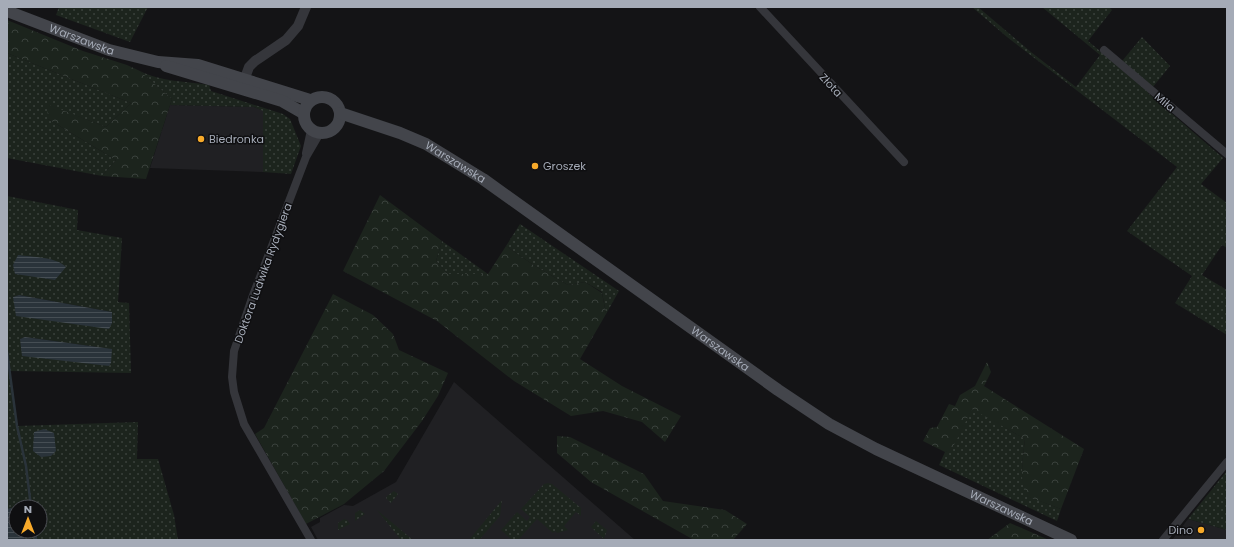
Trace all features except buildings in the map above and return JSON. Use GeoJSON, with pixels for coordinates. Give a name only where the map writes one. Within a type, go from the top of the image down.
{"type":"FeatureCollection","features":[{"type":"Feature","properties":{"kind":"main road","name":"Warszawska"},"geometry":{"type":"LineString","coordinates":[[7,11],[97,47],[158,62],[198,65],[289,104],[303,113]]}},
{"type":"Feature","properties":{"kind":"main road","name":"Warszawska"},"geometry":{"type":"LineString","coordinates":[[243,83],[310,100]]}},
{"type":"Feature","properties":{"kind":"main road"},"geometry":{"type":"LineString","coordinates":[[320,97],[330,99],[337,106],[338,119],[332,130],[315,132],[305,123],[303,113],[310,100],[320,97]]}},
{"type":"Feature","properties":{"kind":"main road","name":"Warszawska"},"geometry":{"type":"LineString","coordinates":[[338,119],[387,129],[426,144],[483,179],[781,393],[829,424],[872,446],[1071,540]]}},
{"type":"Feature","properties":{"kind":"street"},"geometry":{"type":"LineString","coordinates":[[243,83],[247,70],[255,61],[286,40],[294,32],[306,7]]}},
{"type":"Feature","properties":{"kind":"street","name":"Złota"},"geometry":{"type":"LineString","coordinates":[[760,7],[800,52],[904,162]]}},
{"type":"Feature","properties":{"kind":"street","name":"Miła"},"geometry":{"type":"LineString","coordinates":[[1104,50],[1227,154]]}},
{"type":"Feature","properties":{"kind":"street","name":"Doktora Ludwika Rydygiera"},"geometry":{"type":"LineString","coordinates":[[311,540],[244,424],[234,392],[232,377],[234,351],[239,333],[315,132]]}},
{"type":"Feature","properties":{"kind":"street"},"geometry":{"type":"LineString","coordinates":[[1163,540],[1227,462]]}},
{"type":"Feature","properties":{"kind":"shaded area"},"geometry":{"type":"Polygon","coordinates":[[[170,105],[254,107],[264,111],[263,172],[150,168],[170,105]]]}},
{"type":"Feature","properties":{"kind":"shaded area"},"geometry":{"type":"Polygon","coordinates":[[[18,255],[51,259],[66,267],[55,280],[15,274],[13,265],[18,255]]]}},
{"type":"Feature","properties":{"kind":"shaded area"},"geometry":{"type":"Polygon","coordinates":[[[19,295],[112,312],[112,323],[109,329],[16,316],[13,297],[19,295]]]}},
{"type":"Feature","properties":{"kind":"shaded area"},"geometry":{"type":"Polygon","coordinates":[[[25,337],[112,349],[111,363],[109,366],[22,356],[20,339],[25,337]]]}},
{"type":"Feature","properties":{"kind":"shaded area"},"geometry":{"type":"Polygon","coordinates":[[[454,382],[635,540],[318,540],[311,527],[320,522],[320,518],[344,505],[353,506],[396,482],[454,382]]]}},
{"type":"Feature","properties":{"kind":"shaded area"},"geometry":{"type":"Polygon","coordinates":[[[44,429],[54,433],[56,451],[51,456],[41,457],[33,451],[34,432],[44,429]]]}},
{"type":"Feature","properties":{"kind":"shaded area"},"geometry":{"type":"Polygon","coordinates":[[[7,509],[8,539],[25,540],[7,540],[7,509]]]}},
{"type":"Feature","properties":{"kind":"shaded area"},"geometry":{"type":"Polygon","coordinates":[[[1188,519],[1227,530],[1227,540],[1172,540],[1188,519]]]}},
{"type":"Feature","properties":{"kind":"green space"},"geometry":{"type":"Polygon","coordinates":[[[59,7],[148,7],[130,42],[56,15],[59,7]]]}},
{"type":"Feature","properties":{"kind":"green space"},"geometry":{"type":"Polygon","coordinates":[[[972,7],[978,7],[1031,52],[1076,87],[1100,55],[1042,7],[1109,7],[1112,10],[1088,41],[1118,66],[1142,37],[1170,66],[1148,93],[1223,158],[1201,184],[1227,203],[1227,248],[1222,245],[1202,275],[1227,290],[1227,335],[1175,303],[1192,276],[1127,231],[1177,167],[1007,37],[972,7]]]}},
{"type":"Feature","properties":{"kind":"green space"},"geometry":{"type":"Polygon","coordinates":[[[7,20],[83,51],[127,65],[140,71],[172,99],[146,179],[102,176],[116,160],[48,119],[47,104],[106,127],[131,103],[7,53],[7,20]]]}},
{"type":"Feature","properties":{"kind":"green space"},"geometry":{"type":"Polygon","coordinates":[[[7,53],[131,103],[106,127],[48,105],[48,119],[116,160],[102,176],[7,158],[7,53]]]}},
{"type":"Feature","properties":{"kind":"green space"},"geometry":{"type":"Polygon","coordinates":[[[140,71],[148,75],[165,79],[209,85],[211,91],[283,114],[290,119],[301,146],[291,174],[263,172],[263,111],[254,107],[170,105],[172,99],[140,71]]]}},
{"type":"Feature","properties":{"kind":"green space"},"geometry":{"type":"Polygon","coordinates":[[[380,195],[442,241],[436,261],[448,274],[488,274],[506,246],[535,266],[568,285],[585,282],[602,293],[606,314],[580,359],[622,386],[681,416],[665,442],[642,422],[603,411],[571,416],[514,381],[437,321],[343,271],[380,195]]]}},
{"type":"Feature","properties":{"kind":"green space"},"geometry":{"type":"Polygon","coordinates":[[[7,196],[78,210],[77,230],[122,238],[118,302],[129,303],[131,373],[9,371],[17,426],[138,422],[137,459],[158,459],[174,515],[178,540],[7,540],[7,196]],[[19,295],[13,297],[112,323],[112,312],[19,295]],[[25,337],[20,339],[112,349],[25,337]]]}},
{"type":"Feature","properties":{"kind":"green space"},"geometry":{"type":"Polygon","coordinates":[[[520,224],[619,291],[606,314],[602,292],[585,282],[568,285],[535,266],[506,246],[520,224]]]}},
{"type":"Feature","properties":{"kind":"green space"},"geometry":{"type":"Polygon","coordinates":[[[442,241],[488,274],[448,274],[436,261],[442,241]]]}},
{"type":"Feature","properties":{"kind":"green space"},"geometry":{"type":"Polygon","coordinates":[[[333,294],[373,315],[393,334],[399,350],[448,373],[438,396],[422,421],[384,471],[344,504],[306,524],[255,434],[264,428],[333,294]]]}},
{"type":"Feature","properties":{"kind":"green space"},"geometry":{"type":"Polygon","coordinates":[[[987,362],[991,372],[984,386],[1084,449],[1061,509],[1026,496],[1022,475],[1025,439],[972,409],[951,451],[945,452],[923,441],[930,428],[937,427],[949,404],[955,406],[960,395],[975,386],[987,362]]]}},
{"type":"Feature","properties":{"kind":"green space"},"geometry":{"type":"Polygon","coordinates":[[[972,408],[1025,439],[1022,475],[1027,496],[1061,509],[1057,521],[939,465],[945,452],[951,450],[972,408]]]}},
{"type":"Feature","properties":{"kind":"green space"},"geometry":{"type":"Polygon","coordinates":[[[557,436],[570,437],[644,474],[663,501],[725,510],[747,524],[733,540],[694,540],[591,482],[557,453],[557,436]]]}},
{"type":"Feature","properties":{"kind":"green space"},"geometry":{"type":"Polygon","coordinates":[[[1226,472],[1227,530],[1188,519],[1226,472]]]}},
{"type":"Feature","properties":{"kind":"green space"},"geometry":{"type":"Polygon","coordinates":[[[544,484],[552,484],[581,508],[581,516],[576,512],[564,526],[568,530],[557,533],[555,531],[553,533],[537,519],[518,540],[512,540],[501,530],[517,512],[527,521],[530,517],[521,509],[544,484]]]}},
{"type":"Feature","properties":{"kind":"green space"},"geometry":{"type":"Polygon","coordinates":[[[394,491],[398,494],[391,503],[386,498],[394,491]]]}},
{"type":"Feature","properties":{"kind":"green space"},"geometry":{"type":"Polygon","coordinates":[[[502,500],[500,516],[479,540],[469,540],[502,500]]]}},
{"type":"Feature","properties":{"kind":"green space"},"geometry":{"type":"Polygon","coordinates":[[[360,510],[365,514],[355,521],[355,513],[360,510]]]}},
{"type":"Feature","properties":{"kind":"green space"},"geometry":{"type":"Polygon","coordinates":[[[377,510],[413,540],[401,540],[377,510]]]}},
{"type":"Feature","properties":{"kind":"green space"},"geometry":{"type":"Polygon","coordinates":[[[344,519],[350,524],[338,530],[338,523],[344,519]]]}},
{"type":"Feature","properties":{"kind":"green space"},"geometry":{"type":"Polygon","coordinates":[[[596,521],[607,530],[604,539],[591,527],[596,521]]]}},
{"type":"Feature","properties":{"kind":"green space"},"geometry":{"type":"Polygon","coordinates":[[[1010,523],[1049,540],[987,540],[1010,523]]]}},
{"type":"Feature","properties":{"kind":"waterway"},"geometry":{"type":"LineString","coordinates":[[7,352],[17,426],[26,466],[30,499]]}},
{"type":"Feature","properties":{"kind":"place","name":"Biedronka"},"geometry":{"type":"Point","coordinates":[201,139]}},
{"type":"Feature","properties":{"kind":"place","name":"Groszek"},"geometry":{"type":"Point","coordinates":[535,166]}},
{"type":"Feature","properties":{"kind":"place","name":"Dino"},"geometry":{"type":"Point","coordinates":[1201,530]}}]}
